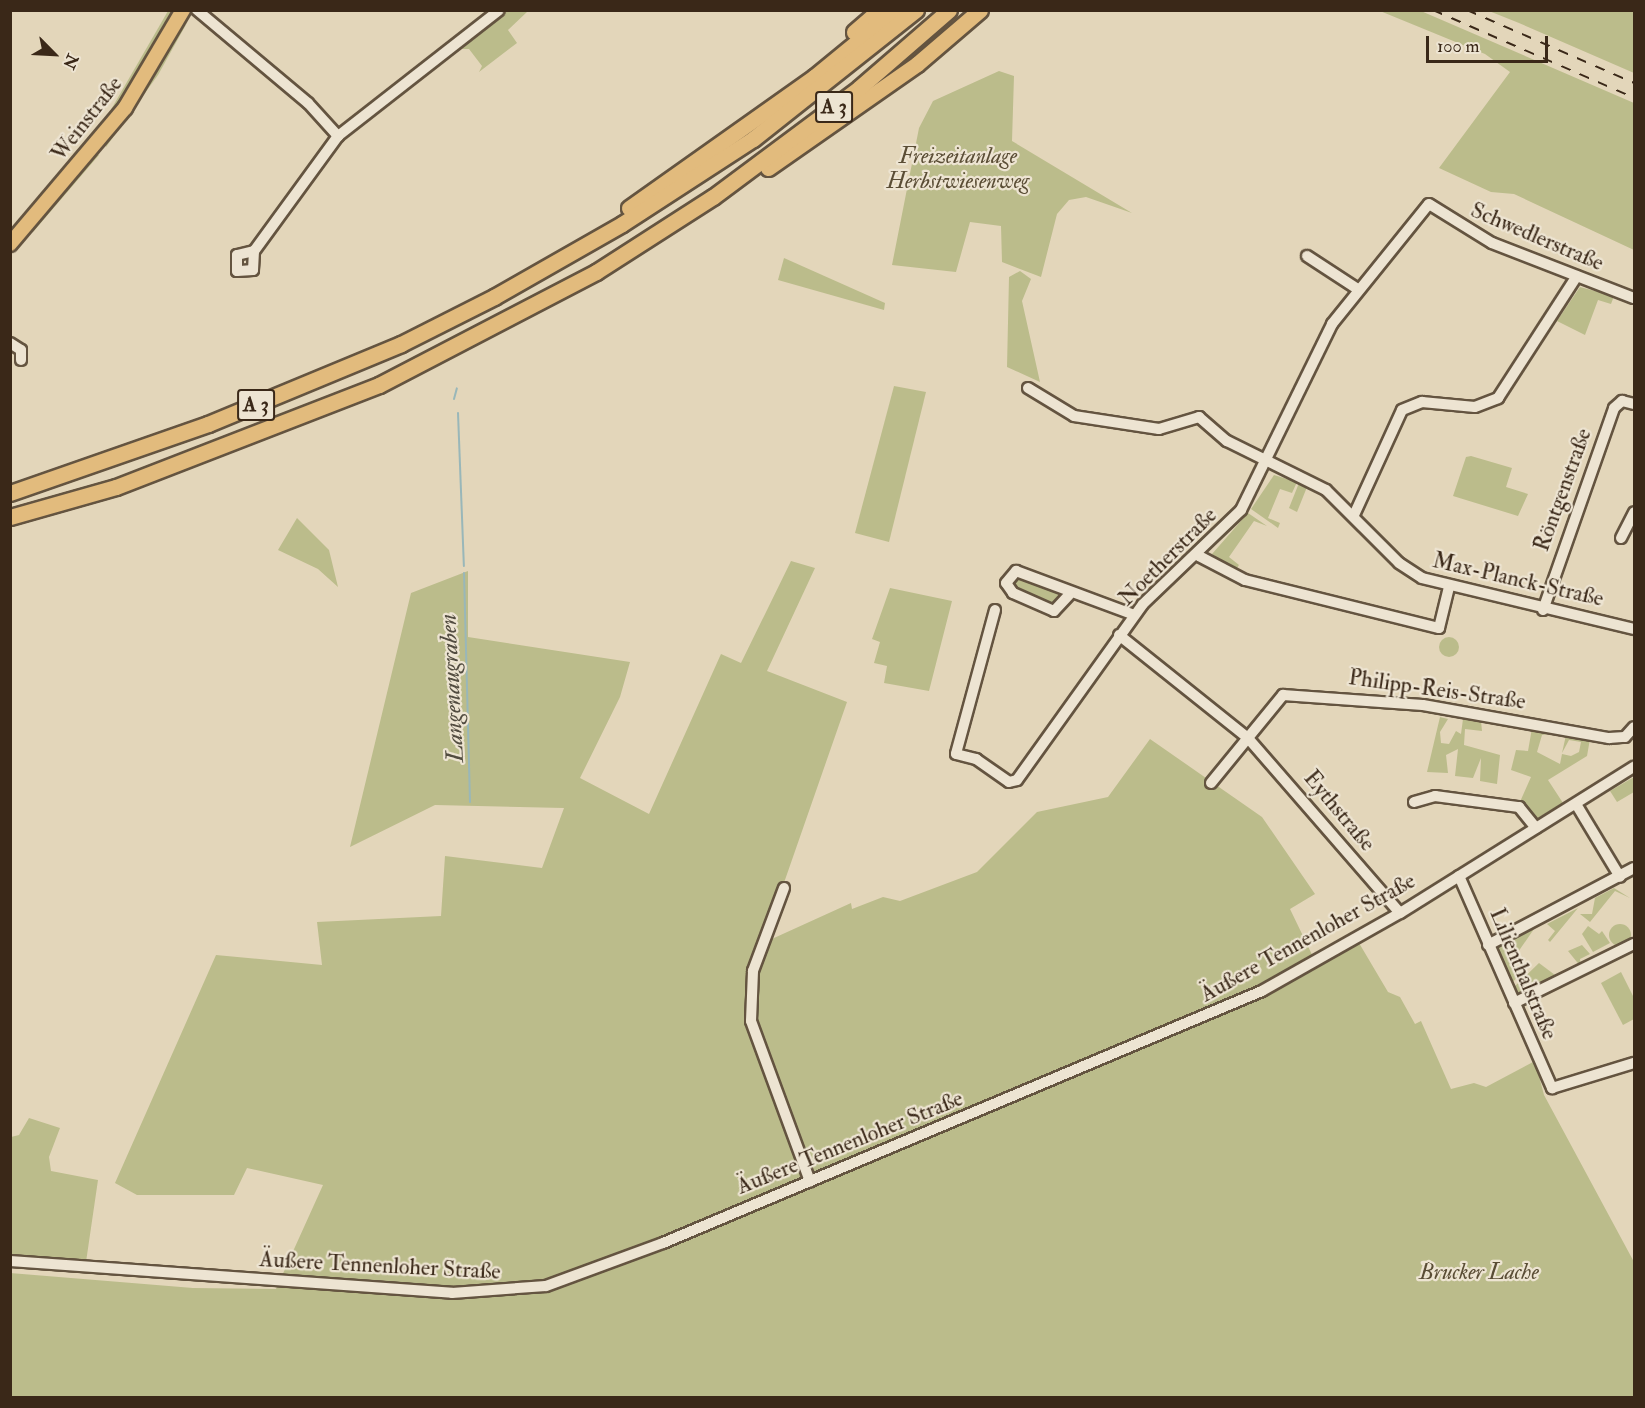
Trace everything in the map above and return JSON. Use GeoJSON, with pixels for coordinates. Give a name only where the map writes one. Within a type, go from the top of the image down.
{"type":"FeatureCollection","features":[{"type":"Feature","properties":{"kind":"highway"},"geometry":{"type":"LineString","coordinates":[[765,113],[879,10]]}},
{"type":"Feature","properties":{"kind":"highway"},"geometry":{"type":"LineString","coordinates":[[494,297],[765,113],[896,10]]}},
{"type":"Feature","properties":{"kind":"highway","name":"A 3"},"geometry":{"type":"LineString","coordinates":[[10,493],[208,424],[348,368],[494,297],[622,224],[753,139],[916,10]]}},
{"type":"Feature","properties":{"kind":"highway","name":"A 3"},"geometry":{"type":"LineString","coordinates":[[10,517],[116,487],[379,385],[596,272],[713,197],[859,88],[949,10]]}},
{"type":"Feature","properties":{"kind":"highway"},"geometry":{"type":"LineString","coordinates":[[713,197],[745,184],[874,96],[980,10]]}},
{"type":"Feature","properties":{"kind":"main road","name":"Weinstraße"},"geometry":{"type":"LineString","coordinates":[[10,244],[125,108],[183,10]]}},
{"type":"Feature","properties":{"kind":"street"},"geometry":{"type":"LineString","coordinates":[[197,10],[308,103],[338,136]]}},
{"type":"Feature","properties":{"kind":"street"},"geometry":{"type":"LineString","coordinates":[[254,251],[338,136],[499,10]]}},
{"type":"Feature","properties":{"kind":"street","name":"Schwedlerstraße"},"geometry":{"type":"LineString","coordinates":[[1429,204],[1492,243],[1635,298]]}},
{"type":"Feature","properties":{"kind":"street","name":"Noetherstraße"},"geometry":{"type":"LineString","coordinates":[[995,610],[956,753],[976,759],[1009,782],[1017,780],[1134,615],[1199,556],[1241,510],[1269,461],[1318,350],[1356,288],[1429,204]]}},
{"type":"Feature","properties":{"kind":"street"},"geometry":{"type":"LineString","coordinates":[[1307,255],[1356,288]]}},
{"type":"Feature","properties":{"kind":"street"},"geometry":{"type":"LineString","coordinates":[[1354,515],[1399,413],[1422,402],[1466,408],[1498,398],[1577,276]]}},
{"type":"Feature","properties":{"kind":"street"},"geometry":{"type":"LineString","coordinates":[[10,343],[21,350],[21,360]]}},
{"type":"Feature","properties":{"kind":"street","name":"Max-Planck-Straße"},"geometry":{"type":"LineString","coordinates":[[1028,388],[1074,417],[1160,429],[1196,416],[1224,439],[1318,484],[1354,515],[1406,568],[1449,586],[1543,610],[1560,608],[1635,629]]}},
{"type":"Feature","properties":{"kind":"street","name":"Röntgenstraße"},"geometry":{"type":"LineString","coordinates":[[1543,610],[1614,408],[1622,400],[1635,404]]}},
{"type":"Feature","properties":{"kind":"street"},"geometry":{"type":"LineString","coordinates":[[1621,538],[1635,512]]}},
{"type":"Feature","properties":{"kind":"street"},"geometry":{"type":"LineString","coordinates":[[1199,556],[1245,580],[1439,628],[1449,586]]}},
{"type":"Feature","properties":{"kind":"street"},"geometry":{"type":"LineString","coordinates":[[1069,595],[1016,571],[1006,583],[1013,593],[1054,611],[1069,595],[1080,591],[1134,615]]}},
{"type":"Feature","properties":{"kind":"street","name":"Eythstraße"},"geometry":{"type":"LineString","coordinates":[[1119,635],[1247,737],[1400,913]]}},
{"type":"Feature","properties":{"kind":"street","name":"Philipp-Reis-Straße"},"geometry":{"type":"LineString","coordinates":[[1247,737],[1279,698],[1288,695],[1423,705],[1617,739],[1635,727]]}},
{"type":"Feature","properties":{"kind":"street"},"geometry":{"type":"LineString","coordinates":[[1211,783],[1247,737]]}},
{"type":"Feature","properties":{"kind":"street","name":"Äußere Tennenloher Straße"},"geometry":{"type":"LineString","coordinates":[[10,1261],[452,1293],[516,1292],[605,1267],[1199,1020],[1400,913],[1635,766]]}},
{"type":"Feature","properties":{"kind":"street"},"geometry":{"type":"LineString","coordinates":[[1414,802],[1435,796],[1519,807],[1536,828]]}},
{"type":"Feature","properties":{"kind":"street"},"geometry":{"type":"LineString","coordinates":[[1576,804],[1620,877]]}},
{"type":"Feature","properties":{"kind":"street"},"geometry":{"type":"LineString","coordinates":[[1488,945],[1635,868]]}},
{"type":"Feature","properties":{"kind":"street","name":"Lilienthalstraße"},"geometry":{"type":"LineString","coordinates":[[1460,876],[1552,1088],[1635,1063]]}},
{"type":"Feature","properties":{"kind":"street"},"geometry":{"type":"LineString","coordinates":[[784,888],[753,971],[751,1021],[810,1181]]}},
{"type":"Feature","properties":{"kind":"street"},"geometry":{"type":"LineString","coordinates":[[1514,1003],[1635,944]]}},
{"type":"Feature","properties":{"kind":"green space"},"geometry":{"type":"Polygon","coordinates":[[[508,10],[528,11],[508,30],[517,43],[479,72],[482,66],[469,49],[462,49],[508,10]]]}},
{"type":"Feature","properties":{"kind":"green space"},"geometry":{"type":"Polygon","coordinates":[[[168,11],[176,11],[137,81],[98,132],[168,11]]]}},
{"type":"Feature","properties":{"kind":"green space"},"geometry":{"type":"Polygon","coordinates":[[[1380,11],[1421,11],[1634,103],[1634,250],[1514,194],[1491,192],[1439,168],[1510,72],[1485,54],[1380,11]]]}},
{"type":"Feature","properties":{"kind":"green space"},"geometry":{"type":"Polygon","coordinates":[[[1489,11],[1634,11],[1634,73],[1519,23],[1489,11]]]}},
{"type":"Feature","properties":{"kind":"green space"},"geometry":{"type":"Polygon","coordinates":[[[188,21],[158,75],[106,147],[104,142],[188,21]]]}},
{"type":"Feature","properties":{"kind":"green space","name":"Freizeitanlage Herbstwiesenweg"},"geometry":{"type":"Polygon","coordinates":[[[999,71],[1014,76],[1012,141],[1132,213],[1086,197],[1069,200],[1057,214],[1041,277],[1002,262],[1001,226],[970,222],[956,272],[892,265],[919,128],[933,101],[999,71]]]}},
{"type":"Feature","properties":{"kind":"green space"},"geometry":{"type":"Polygon","coordinates":[[[94,153],[99,155],[33,232],[27,231],[94,153]]]}},
{"type":"Feature","properties":{"kind":"green space"},"geometry":{"type":"Polygon","coordinates":[[[784,258],[885,303],[884,310],[778,280],[784,258]]]}},
{"type":"Feature","properties":{"kind":"green space"},"geometry":{"type":"Polygon","coordinates":[[[1020,271],[1031,279],[1022,301],[1040,382],[1007,367],[1009,277],[1020,271]]]}},
{"type":"Feature","properties":{"kind":"green space"},"geometry":{"type":"Polygon","coordinates":[[[1580,287],[1614,296],[1611,304],[1598,300],[1585,335],[1557,321],[1580,287]]]}},
{"type":"Feature","properties":{"kind":"green space"},"geometry":{"type":"Polygon","coordinates":[[[894,386],[926,392],[889,542],[855,533],[894,386]]]}},
{"type":"Feature","properties":{"kind":"green space"},"geometry":{"type":"Polygon","coordinates":[[[1471,456],[1512,468],[1506,487],[1528,494],[1518,516],[1453,496],[1466,457],[1471,456]]]}},
{"type":"Feature","properties":{"kind":"green space"},"geometry":{"type":"Polygon","coordinates":[[[1274,475],[1297,482],[1292,493],[1280,489],[1268,518],[1280,523],[1278,528],[1251,509],[1274,475]]]}},
{"type":"Feature","properties":{"kind":"green space"},"geometry":{"type":"Polygon","coordinates":[[[1299,483],[1307,487],[1297,512],[1289,508],[1299,483]]]}},
{"type":"Feature","properties":{"kind":"green space"},"geometry":{"type":"Polygon","coordinates":[[[1248,513],[1267,526],[1254,521],[1229,557],[1239,565],[1235,571],[1212,554],[1248,513]]]}},
{"type":"Feature","properties":{"kind":"green space"},"geometry":{"type":"Polygon","coordinates":[[[297,518],[329,550],[338,587],[318,569],[278,550],[297,518]]]}},
{"type":"Feature","properties":{"kind":"green space","name":"Brucker Lache"},"geometry":{"type":"Polygon","coordinates":[[[791,561],[815,568],[767,671],[847,702],[763,943],[851,903],[852,909],[883,897],[900,901],[977,872],[1037,812],[1108,797],[1150,739],[1262,817],[1315,894],[1290,909],[1317,965],[1359,943],[1388,992],[1400,997],[1415,1024],[1421,1021],[1451,1089],[1474,1083],[1486,1087],[1535,1061],[1544,1095],[1634,1262],[1634,1397],[11,1397],[10,1273],[193,1288],[276,1289],[323,1185],[247,1168],[234,1195],[137,1195],[115,1183],[216,955],[322,965],[317,922],[441,916],[445,856],[542,868],[564,808],[435,805],[350,847],[411,593],[468,571],[468,637],[630,662],[620,697],[580,778],[649,814],[721,654],[741,663],[791,561]]]}},
{"type":"Feature","properties":{"kind":"green space"},"geometry":{"type":"Polygon","coordinates":[[[1017,574],[1063,594],[1058,607],[1014,591],[1011,578],[1017,574]]]}},
{"type":"Feature","properties":{"kind":"green space"},"geometry":{"type":"Polygon","coordinates":[[[890,588],[952,601],[929,691],[884,683],[887,666],[874,663],[880,642],[872,639],[890,588]]]}},
{"type":"Feature","properties":{"kind":"green space"},"geometry":{"type":"Polygon","coordinates":[[[1449,637],[1456,640],[1459,647],[1456,654],[1449,657],[1442,654],[1439,647],[1442,640],[1449,637]]]}},
{"type":"Feature","properties":{"kind":"green space"},"geometry":{"type":"Polygon","coordinates":[[[1440,717],[1448,719],[1440,732],[1441,743],[1449,744],[1456,731],[1461,734],[1463,719],[1481,721],[1482,731],[1465,729],[1464,745],[1500,755],[1497,784],[1480,781],[1481,758],[1473,778],[1455,776],[1458,749],[1446,755],[1448,773],[1427,772],[1440,717]]]}},
{"type":"Feature","properties":{"kind":"green space"},"geometry":{"type":"Polygon","coordinates":[[[1532,728],[1556,733],[1542,735],[1537,752],[1560,764],[1562,754],[1571,756],[1579,752],[1581,742],[1569,740],[1562,753],[1566,735],[1590,739],[1587,756],[1548,780],[1563,803],[1536,819],[1519,804],[1531,777],[1511,770],[1516,750],[1528,751],[1532,728]]]}},
{"type":"Feature","properties":{"kind":"green space"},"geometry":{"type":"Polygon","coordinates":[[[1634,777],[1634,792],[1617,802],[1610,791],[1634,777]]]}},
{"type":"Feature","properties":{"kind":"green space"},"geometry":{"type":"Polygon","coordinates":[[[1614,888],[1630,898],[1615,891],[1590,922],[1580,914],[1592,914],[1595,898],[1614,888]]]}},
{"type":"Feature","properties":{"kind":"green space"},"geometry":{"type":"Polygon","coordinates":[[[1578,908],[1550,942],[1548,940],[1555,931],[1547,924],[1578,908]]]}},
{"type":"Feature","properties":{"kind":"green space"},"geometry":{"type":"Polygon","coordinates":[[[1616,924],[1624,924],[1631,931],[1631,939],[1624,946],[1616,946],[1609,939],[1609,931],[1616,924]]]}},
{"type":"Feature","properties":{"kind":"green space"},"geometry":{"type":"Polygon","coordinates":[[[1588,926],[1599,934],[1602,931],[1610,943],[1593,952],[1582,934],[1588,926]]]}},
{"type":"Feature","properties":{"kind":"green space"},"geometry":{"type":"Polygon","coordinates":[[[1534,929],[1509,965],[1520,974],[1511,984],[1496,948],[1534,929]]]}},
{"type":"Feature","properties":{"kind":"green space"},"geometry":{"type":"Polygon","coordinates":[[[1582,945],[1590,954],[1580,959],[1581,967],[1568,951],[1582,945]]]}},
{"type":"Feature","properties":{"kind":"green space"},"geometry":{"type":"Polygon","coordinates":[[[1539,963],[1559,978],[1516,995],[1513,988],[1539,963]]]}},
{"type":"Feature","properties":{"kind":"green space"},"geometry":{"type":"Polygon","coordinates":[[[1621,972],[1634,998],[1634,1019],[1623,1025],[1601,983],[1621,972]]]}},
{"type":"Feature","properties":{"kind":"green space"},"geometry":{"type":"Polygon","coordinates":[[[29,1118],[60,1128],[49,1157],[51,1171],[98,1180],[86,1262],[11,1254],[11,1137],[19,1135],[29,1118]]]}},
{"type":"Feature","properties":{"kind":"waterway","name":"Langenaugraben"},"geometry":{"type":"LineString","coordinates":[[454,399],[457,388]]}},
{"type":"Feature","properties":{"kind":"waterway","name":"Langenaugraben"},"geometry":{"type":"LineString","coordinates":[[458,413],[464,566]]}},
{"type":"Feature","properties":{"kind":"waterway","name":"Langenaugraben"},"geometry":{"type":"LineString","coordinates":[[464,573],[470,802]]}},
{"type":"Feature","properties":{"kind":"railway"},"geometry":{"type":"LineString","coordinates":[[1433,10],[1634,98]]}},
{"type":"Feature","properties":{"kind":"railway"},"geometry":{"type":"LineString","coordinates":[[1467,10],[1634,83]]}}]}
